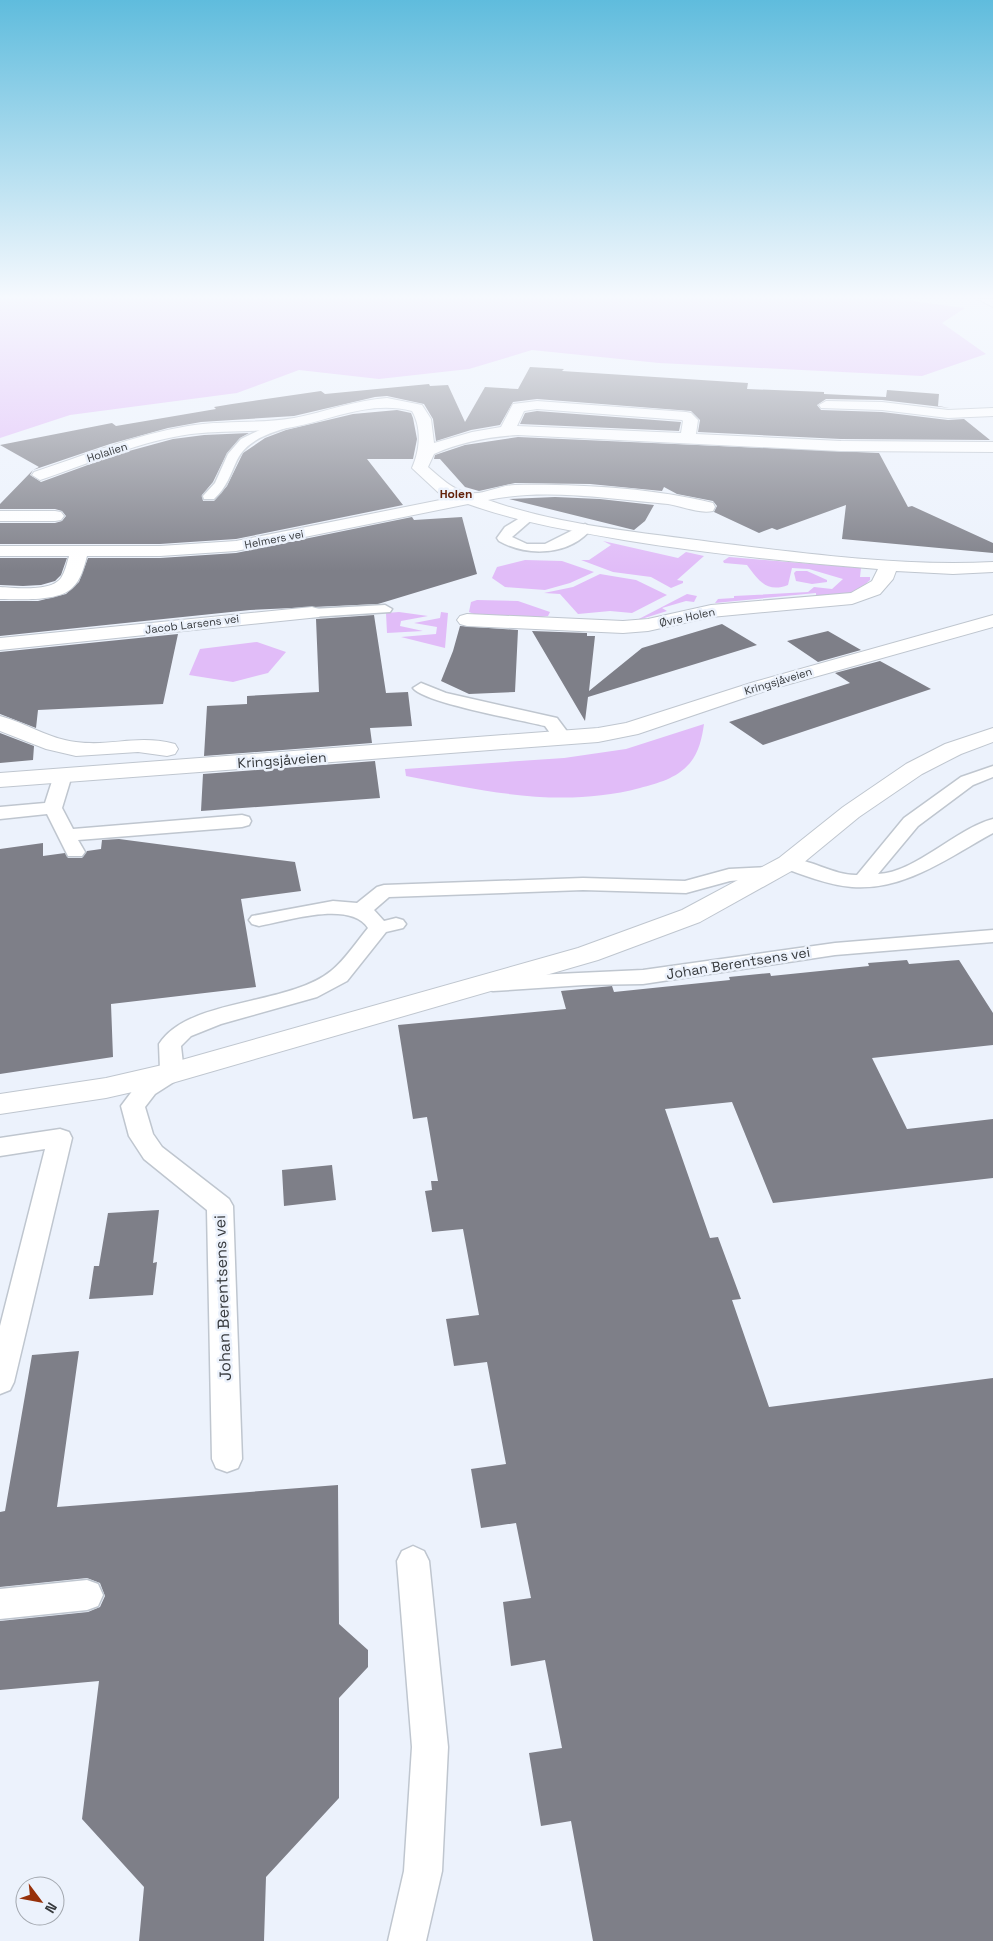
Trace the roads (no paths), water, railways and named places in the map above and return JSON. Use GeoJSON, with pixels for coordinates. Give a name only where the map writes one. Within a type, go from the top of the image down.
{"type":"FeatureCollection","features":[{"type":"Feature","properties":{"kind":"street","name":"Holalien"},"geometry":{"type":"LineString","coordinates":[[40,474],[93,456],[167,435],[209,428],[295,422],[337,410],[398,404],[417,408],[424,419],[428,451]]}},
{"type":"Feature","properties":{"kind":"street"},"geometry":{"type":"LineString","coordinates":[[507,431],[518,407],[537,405],[686,416],[691,420],[688,438]]}},
{"type":"Feature","properties":{"kind":"street"},"geometry":{"type":"LineString","coordinates":[[826,405],[882,406],[948,414],[993,412]]}},
{"type":"Feature","properties":{"kind":"street"},"geometry":{"type":"LineString","coordinates":[[993,447],[841,446],[507,431],[457,439],[428,451],[420,468],[423,477],[437,487],[464,499],[528,517],[585,528],[756,552],[941,568],[993,567]]}},
{"type":"Feature","properties":{"kind":"street"},"geometry":{"type":"LineString","coordinates":[[426,433],[457,439]]}},
{"type":"Feature","properties":{"kind":"street"},"geometry":{"type":"LineString","coordinates":[[464,499],[490,493],[537,489],[674,500],[707,507]]}},
{"type":"Feature","properties":{"kind":"street","name":"Helmers vei"},"geometry":{"type":"LineString","coordinates":[[0,551],[184,550],[236,546],[464,499]]}},
{"type":"Feature","properties":{"kind":"street"},"geometry":{"type":"LineString","coordinates":[[0,516],[55,516]]}},
{"type":"Feature","properties":{"kind":"street"},"geometry":{"type":"LineString","coordinates":[[0,593],[43,592],[59,589],[66,584],[80,551]]}},
{"type":"Feature","properties":{"kind":"street","name":"Øvre Holen"},"geometry":{"type":"LineString","coordinates":[[467,620],[623,627],[657,623],[711,611],[844,600],[862,596],[874,590],[887,574],[888,564]]}},
{"type":"Feature","properties":{"kind":"street","name":"Jacob Larsens vei"},"geometry":{"type":"LineString","coordinates":[[0,644],[93,636],[216,620],[312,612]]}},
{"type":"Feature","properties":{"kind":"street","name":"Kringsjåveien"},"geometry":{"type":"LineString","coordinates":[[0,780],[563,738],[630,729],[769,683],[922,643],[993,621]]}},
{"type":"Feature","properties":{"kind":"street"},"geometry":{"type":"LineString","coordinates":[[0,723],[62,747],[86,750],[151,746],[168,749]]}},
{"type":"Feature","properties":{"kind":"street","name":"Johan Berentsens vei"},"geometry":{"type":"LineString","coordinates":[[0,1104],[106,1088],[172,1073],[588,954],[691,916],[779,868],[851,812],[914,769],[953,749],[993,735]]}},
{"type":"Feature","properties":{"kind":"lane","name":"Holalien"},"geometry":{"type":"LineString","coordinates":[[209,496],[225,480],[232,460],[242,445],[261,433],[295,422]]}},
{"type":"Feature","properties":{"kind":"lane"},"geometry":{"type":"LineString","coordinates":[[528,517],[510,530],[504,538],[515,546],[529,549],[551,548],[571,539],[585,528]]}},
{"type":"Feature","properties":{"kind":"lane","name":"Jacob Larsens vei"},"geometry":{"type":"LineString","coordinates":[[312,612],[385,608]]}},
{"type":"Feature","properties":{"kind":"lane"},"geometry":{"type":"LineString","coordinates":[[421,688],[441,697],[551,722],[563,738]]}},
{"type":"Feature","properties":{"kind":"lane"},"geometry":{"type":"LineString","coordinates":[[863,880],[911,822],[967,781],[993,771]]}},
{"type":"Feature","properties":{"kind":"lane"},"geometry":{"type":"LineString","coordinates":[[63,775],[53,808],[75,852]]}},
{"type":"Feature","properties":{"kind":"lane"},"geometry":{"type":"LineString","coordinates":[[0,813],[53,808]]}},
{"type":"Feature","properties":{"kind":"lane"},"geometry":{"type":"LineString","coordinates":[[66,835],[242,821]]}},
{"type":"Feature","properties":{"kind":"lane"},"geometry":{"type":"LineString","coordinates":[[360,910],[384,891],[582,884],[686,887],[729,874],[779,868],[850,881],[888,880],[916,868],[993,825]]}},
{"type":"Feature","properties":{"kind":"lane"},"geometry":{"type":"LineString","coordinates":[[172,1073],[170,1044],[183,1031],[316,988],[339,976],[388,926],[360,910],[333,907],[259,920]]}},
{"type":"Feature","properties":{"kind":"lane","name":"Johan Berentsens vei"},"geometry":{"type":"LineString","coordinates":[[483,985],[584,978],[642,977],[688,972],[835,949],[993,936]]}},
{"type":"Feature","properties":{"kind":"lane","name":"Johan Berentsens vei"},"geometry":{"type":"LineString","coordinates":[[172,1073],[147,1088],[133,1106],[141,1136],[152,1154],[220,1206],[227,1459]]}},
{"type":"Feature","properties":{"kind":"lane"},"geometry":{"type":"LineString","coordinates":[[0,1146],[60,1138],[0,1382]]}},
{"type":"Feature","properties":{"kind":"lane"},"geometry":{"type":"LineString","coordinates":[[407,1941],[423,1871],[430,1748],[413,1561]]}},
{"type":"Feature","properties":{"kind":"lane"},"geometry":{"type":"LineString","coordinates":[[0,1604],[87,1595]]}},
{"type":"Feature","properties":{"kind":"district","name":"Holen"},"geometry":{"type":"Point","coordinates":[456,494]}}]}
